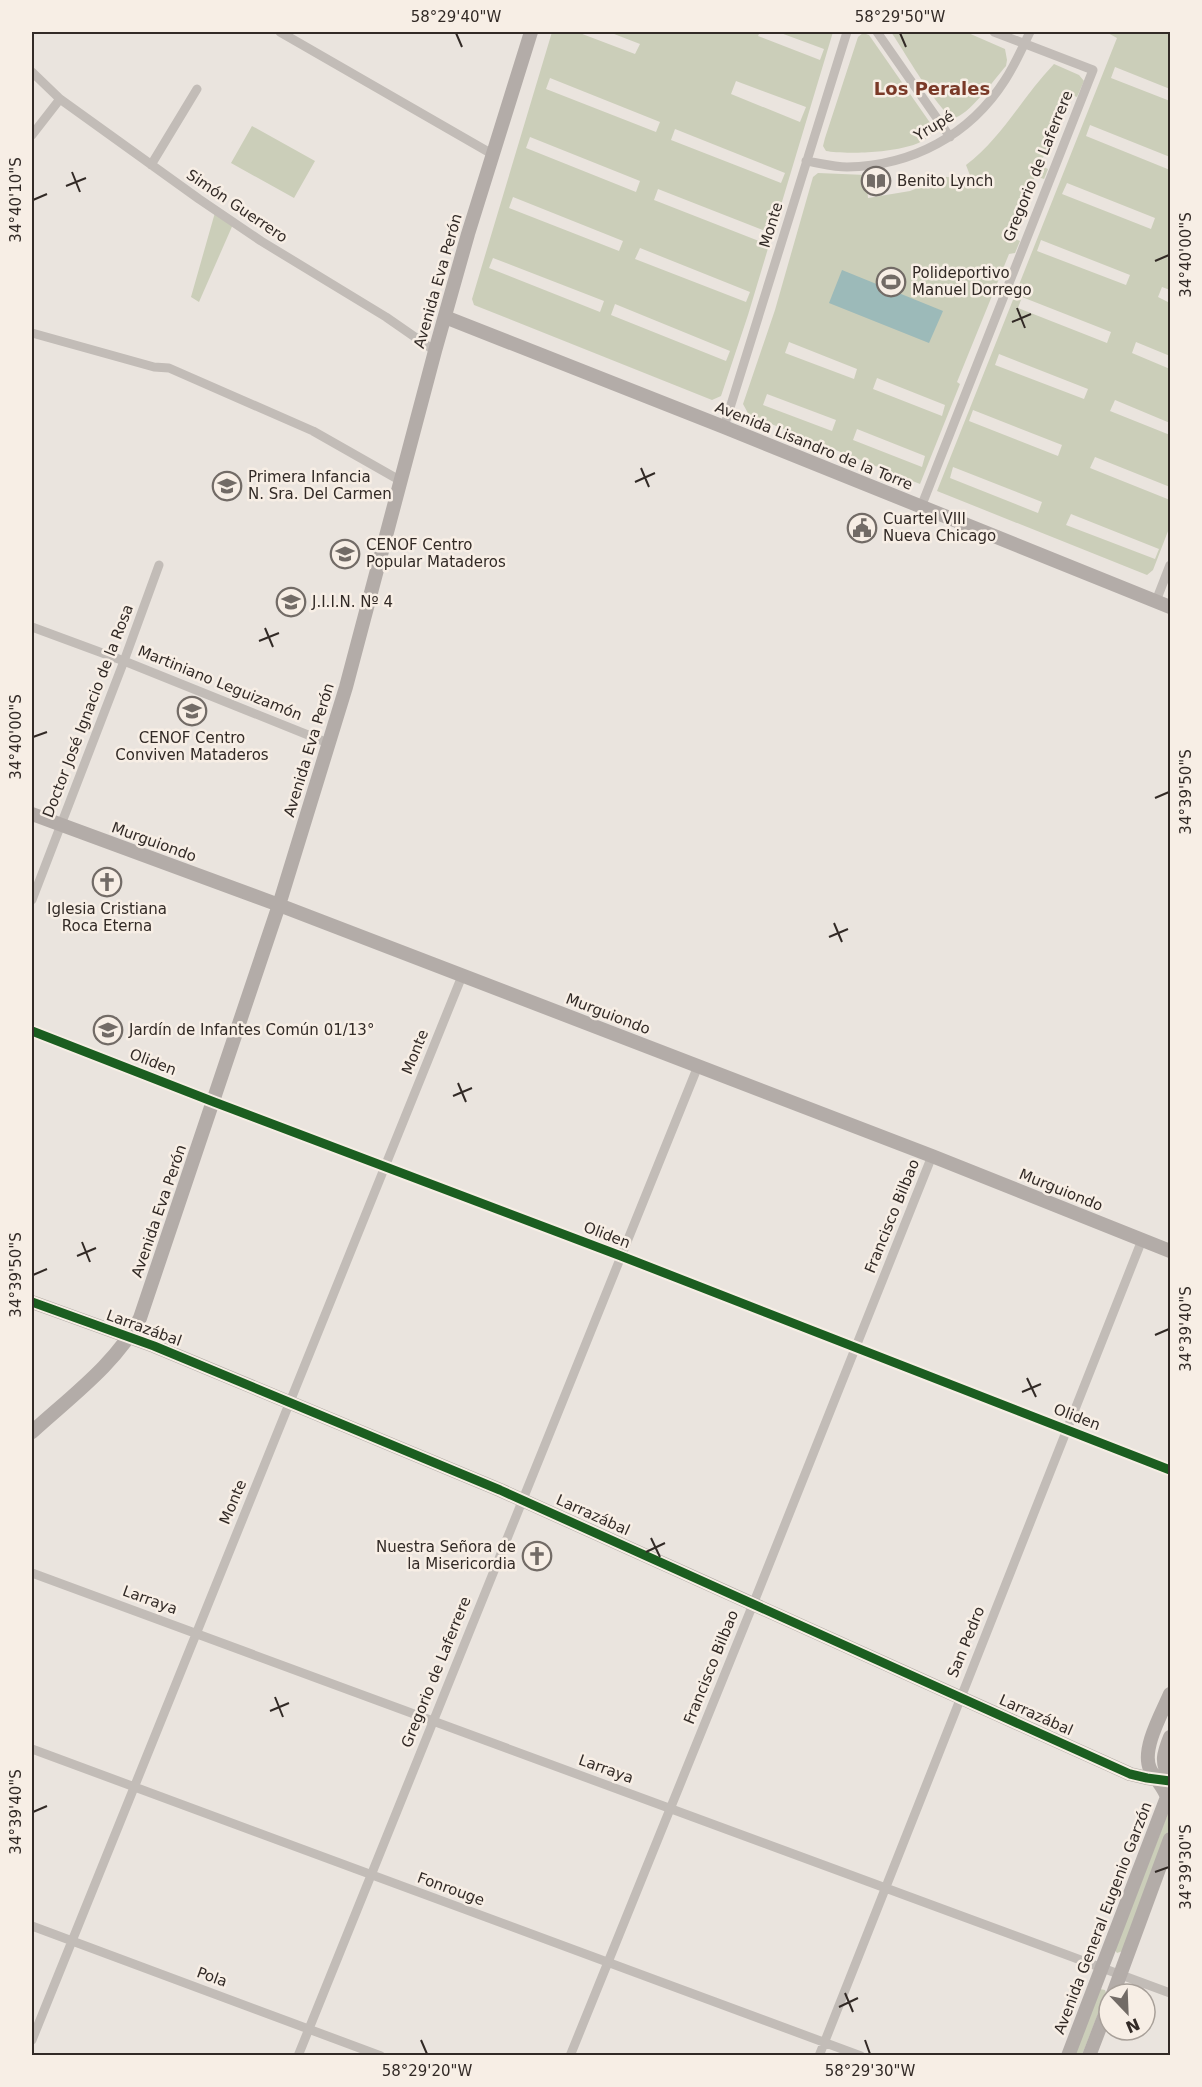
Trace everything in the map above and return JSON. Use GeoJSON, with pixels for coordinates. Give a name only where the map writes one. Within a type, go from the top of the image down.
{"type":"FeatureCollection","features":[{"type":"Feature","properties":{"kind":"street"},"geometry":{"type":"LineString","coordinates":[[280,32],[492,154]]}},
{"type":"Feature","properties":{"kind":"street","name":"Avenida Eva Perón"},"geometry":{"type":"LineString","coordinates":[[32,1432],[113,1358],[129,1338],[140,1318],[279,905],[362,628],[435,351],[492,154],[531,32]]}},
{"type":"Feature","properties":{"kind":"street","name":"Monte"},"geometry":{"type":"LineString","coordinates":[[724,427],[847,32]]}},
{"type":"Feature","properties":{"kind":"street"},"geometry":{"type":"LineString","coordinates":[[878,32],[950,137]]}},
{"type":"Feature","properties":{"kind":"street"},"geometry":{"type":"LineString","coordinates":[[994,32],[1024,44]]}},
{"type":"Feature","properties":{"kind":"street","name":"Yrupé"},"geometry":{"type":"LineString","coordinates":[[806,161],[845,167],[882,164],[925,151],[950,137],[973,119],[994,95],[1013,68],[1030,32]]}},
{"type":"Feature","properties":{"kind":"street","name":"Gregorio de Laferrere"},"geometry":{"type":"LineString","coordinates":[[921,507],[1093,70],[1024,44]]}},
{"type":"Feature","properties":{"kind":"street","name":"Simón Guerrero"},"geometry":{"type":"LineString","coordinates":[[32,72],[60,99],[261,242],[386,317],[435,351]]}},
{"type":"Feature","properties":{"kind":"street"},"geometry":{"type":"LineString","coordinates":[[151,165],[197,88]]}},
{"type":"Feature","properties":{"kind":"street"},"geometry":{"type":"LineString","coordinates":[[32,135],[60,99]]}},
{"type":"Feature","properties":{"kind":"street","name":"Avenida Lisandro de la Torre"},"geometry":{"type":"LineString","coordinates":[[445,317],[1170,607]]}},
{"type":"Feature","properties":{"kind":"street"},"geometry":{"type":"LineString","coordinates":[[32,333],[154,367],[169,368],[313,431],[401,481]]}},
{"type":"Feature","properties":{"kind":"street","name":"Doctor José Ignacio de la Rosa"},"geometry":{"type":"LineString","coordinates":[[32,900],[159,565]]}},
{"type":"Feature","properties":{"kind":"street"},"geometry":{"type":"LineString","coordinates":[[1155,601],[1170,565]]}},
{"type":"Feature","properties":{"kind":"street","name":"Martiniano Leguizamón"},"geometry":{"type":"LineString","coordinates":[[32,627],[124,661],[328,743]]}},
{"type":"Feature","properties":{"kind":"street","name":"Murguiondo"},"geometry":{"type":"LineString","coordinates":[[32,814],[279,905],[932,1156],[1170,1251]]}},
{"type":"Feature","properties":{"kind":"street","name":"Monte"},"geometry":{"type":"LineString","coordinates":[[32,2040],[462,976]]}},
{"type":"Feature","properties":{"kind":"street","name":"Oliden"},"geometry":{"type":"LineString","coordinates":[[32,1031],[621,1256],[1170,1470]]}},
{"type":"Feature","properties":{"kind":"street","name":"Gregorio de Laferrere"},"geometry":{"type":"LineString","coordinates":[[298,2055],[698,1066]]}},
{"type":"Feature","properties":{"kind":"street","name":"Francisco Bilbao"},"geometry":{"type":"LineString","coordinates":[[570,2055],[932,1156]]}},
{"type":"Feature","properties":{"kind":"street","name":"San Pedro"},"geometry":{"type":"LineString","coordinates":[[819,2055],[1142,1240]]}},
{"type":"Feature","properties":{"kind":"street","name":"Larrazábal"},"geometry":{"type":"LineString","coordinates":[[32,1302],[154,1346],[523,1500],[1130,1774],[1166,1779]]}},
{"type":"Feature","properties":{"kind":"street","name":"Larraya"},"geometry":{"type":"LineString","coordinates":[[32,1573],[1170,1993]]}},
{"type":"Feature","properties":{"kind":"street","name":"Avenida General Eugenio Garzón"},"geometry":{"type":"LineString","coordinates":[[1166,1779],[1150,1768],[1147,1752],[1170,1694]]}},
{"type":"Feature","properties":{"kind":"street","name":"Avenida General Eugenio Garzón"},"geometry":{"type":"LineString","coordinates":[[1068,2055],[1167,1797],[1164,1789],[1166,1771],[1163,1757],[1170,1737]]}},
{"type":"Feature","properties":{"kind":"street","name":"Fonrouge"},"geometry":{"type":"LineString","coordinates":[[32,1749],[861,2055]]}},
{"type":"Feature","properties":{"kind":"street"},"geometry":{"type":"LineString","coordinates":[[1118,1982],[1170,1839]]}},
{"type":"Feature","properties":{"kind":"street","name":"Pola"},"geometry":{"type":"LineString","coordinates":[[32,1926],[381,2055]]}},
{"type":"Feature","properties":{"kind":"street"},"geometry":{"type":"LineString","coordinates":[[1089,2055],[1097,2035]]}},
{"type":"Feature","properties":{"kind":"green space"},"geometry":{"type":"Polygon","coordinates":[[[552,32],[577,32],[635,54],[640,44],[609,32],[760,32],[758,36],[820,60],[824,49],[778,32],[833,32],[748,315],[721,396],[712,400],[474,305],[472,299],[552,32]],[[550,78],[546,89],[656,132],[660,122],[550,78]],[[736,81],[731,94],[800,122],[806,107],[736,81]],[[675,129],[671,140],[781,183],[785,173],[675,129]],[[530,137],[526,148],[636,192],[640,181],[530,137]],[[658,189],[654,200],[764,243],[768,232],[658,189]],[[513,197],[509,208],[619,251],[623,241],[513,197]],[[640,248],[635,259],[746,302],[750,292],[640,248]],[[493,258],[489,268],[600,312],[604,301],[493,258]],[[615,304],[611,315],[726,361],[730,351],[615,304]]]}},
{"type":"Feature","properties":{"kind":"green space"},"geometry":{"type":"Polygon","coordinates":[[[891,32],[966,32],[1005,49],[1006,66],[966,111],[953,118],[938,103],[891,32]]]}},
{"type":"Feature","properties":{"kind":"green space"},"geometry":{"type":"Polygon","coordinates":[[[1106,32],[1170,32],[1170,89],[1115,67],[1111,78],[1170,101],[1170,157],[1090,125],[1086,136],[1170,170],[1170,290],[1162,287],[1158,297],[1170,303],[1170,356],[1136,342],[1132,353],[1170,369],[1170,423],[1115,400],[1110,411],[1170,435],[1170,487],[1095,457],[1090,468],[1170,500],[1170,526],[1153,570],[1147,575],[937,491],[1117,38],[1106,32]],[[1067,183],[1062,194],[1151,229],[1155,218],[1067,183]],[[1041,240],[1037,251],[1126,285],[1130,275],[1041,240]],[[1022,297],[1018,308],[1107,343],[1111,332],[1022,297]],[[999,354],[995,365],[1084,399],[1088,389],[999,354]],[[973,410],[969,421],[1058,456],[1062,445],[973,410]],[[953,467],[950,478],[1038,513],[1042,502],[953,467]],[[1071,514],[1066,525],[1155,559],[1159,549],[1071,514]]]}},
{"type":"Feature","properties":{"kind":"green space"},"geometry":{"type":"Polygon","coordinates":[[[863,33],[869,35],[933,127],[929,136],[919,143],[904,148],[851,153],[826,151],[823,146],[825,138],[858,37],[863,33]]]}},
{"type":"Feature","properties":{"kind":"green space"},"geometry":{"type":"Polygon","coordinates":[[[1054,64],[1079,75],[1084,81],[1077,97],[1069,94],[1040,165],[1048,169],[1044,179],[1035,176],[1011,237],[1020,241],[1015,253],[1009,254],[957,382],[960,384],[920,484],[749,415],[743,404],[775,310],[813,177],[818,173],[866,175],[868,198],[910,191],[946,177],[971,178],[966,165],[991,142],[1054,64]],[[789,342],[785,353],[854,379],[857,369],[789,342]],[[877,378],[873,389],[942,416],[945,405],[877,378]],[[767,394],[763,405],[832,431],[836,420],[767,394]],[[857,429],[853,440],[922,467],[925,456],[857,429]]]}},
{"type":"Feature","properties":{"kind":"green space"},"geometry":{"type":"Polygon","coordinates":[[[252,126],[315,161],[294,198],[231,163],[252,126]]]}},
{"type":"Feature","properties":{"kind":"green space"},"geometry":{"type":"Polygon","coordinates":[[[216,209],[234,222],[199,302],[191,297],[216,209]]]}},
{"type":"Feature","properties":{"kind":"green space"},"geometry":{"type":"Polygon","coordinates":[[[1168,1813],[1170,1813],[1170,1826],[1123,1951],[1117,1953],[1115,1950],[1168,1813]]]}},
{"type":"Feature","properties":{"kind":"green space"},"geometry":{"type":"Polygon","coordinates":[[[1097,1996],[1097,2016],[1082,2055],[1073,2056],[1097,1996]]]}},
{"type":"Feature","properties":{"kind":"water"},"geometry":{"type":"Polygon","coordinates":[[[842,270],[943,311],[929,343],[829,303],[842,270]]]}},
{"type":"Feature","properties":{"kind":"cycle path"},"geometry":{"type":"LineString","coordinates":[[32,1031],[621,1256],[1170,1470]]}},
{"type":"Feature","properties":{"kind":"cycle path"},"geometry":{"type":"LineString","coordinates":[[32,1302],[154,1346],[500,1490],[1130,1774],[1170,1781]]}},
{"type":"Feature","properties":{"kind":"place","name":"Benito Lynch"},"geometry":{"type":"Point","coordinates":[876,181]}},
{"type":"Feature","properties":{"kind":"place","name":"Polideportivo Manuel Dorrego"},"geometry":{"type":"Point","coordinates":[891,282]}},
{"type":"Feature","properties":{"kind":"place","name":"Primera Infancia N. Sra. Del Carmen"},"geometry":{"type":"Point","coordinates":[227,486]}},
{"type":"Feature","properties":{"kind":"place","name":"Cuartel VIII Nueva Chicago"},"geometry":{"type":"Point","coordinates":[862,528]}},
{"type":"Feature","properties":{"kind":"place","name":"CENOF Centro Popular Mataderos"},"geometry":{"type":"Point","coordinates":[345,554]}},
{"type":"Feature","properties":{"kind":"place","name":"J.I.I.N. Nº 4"},"geometry":{"type":"Point","coordinates":[291,602]}},
{"type":"Feature","properties":{"kind":"place","name":"CENOF Centro Conviven Mataderos"},"geometry":{"type":"Point","coordinates":[192,711]}},
{"type":"Feature","properties":{"kind":"place","name":"Iglesia Cristiana Roca Eterna"},"geometry":{"type":"Point","coordinates":[107,882]}},
{"type":"Feature","properties":{"kind":"place","name":"Jardín de Infantes Común 01/13°"},"geometry":{"type":"Point","coordinates":[108,1030]}},
{"type":"Feature","properties":{"kind":"place","name":"Nuestra Señora de la Misericordia"},"geometry":{"type":"Point","coordinates":[537,1556]}},
{"type":"Feature","properties":{"kind":"district","name":"Los Perales"},"geometry":{"type":"Point","coordinates":[932,89]}}]}
